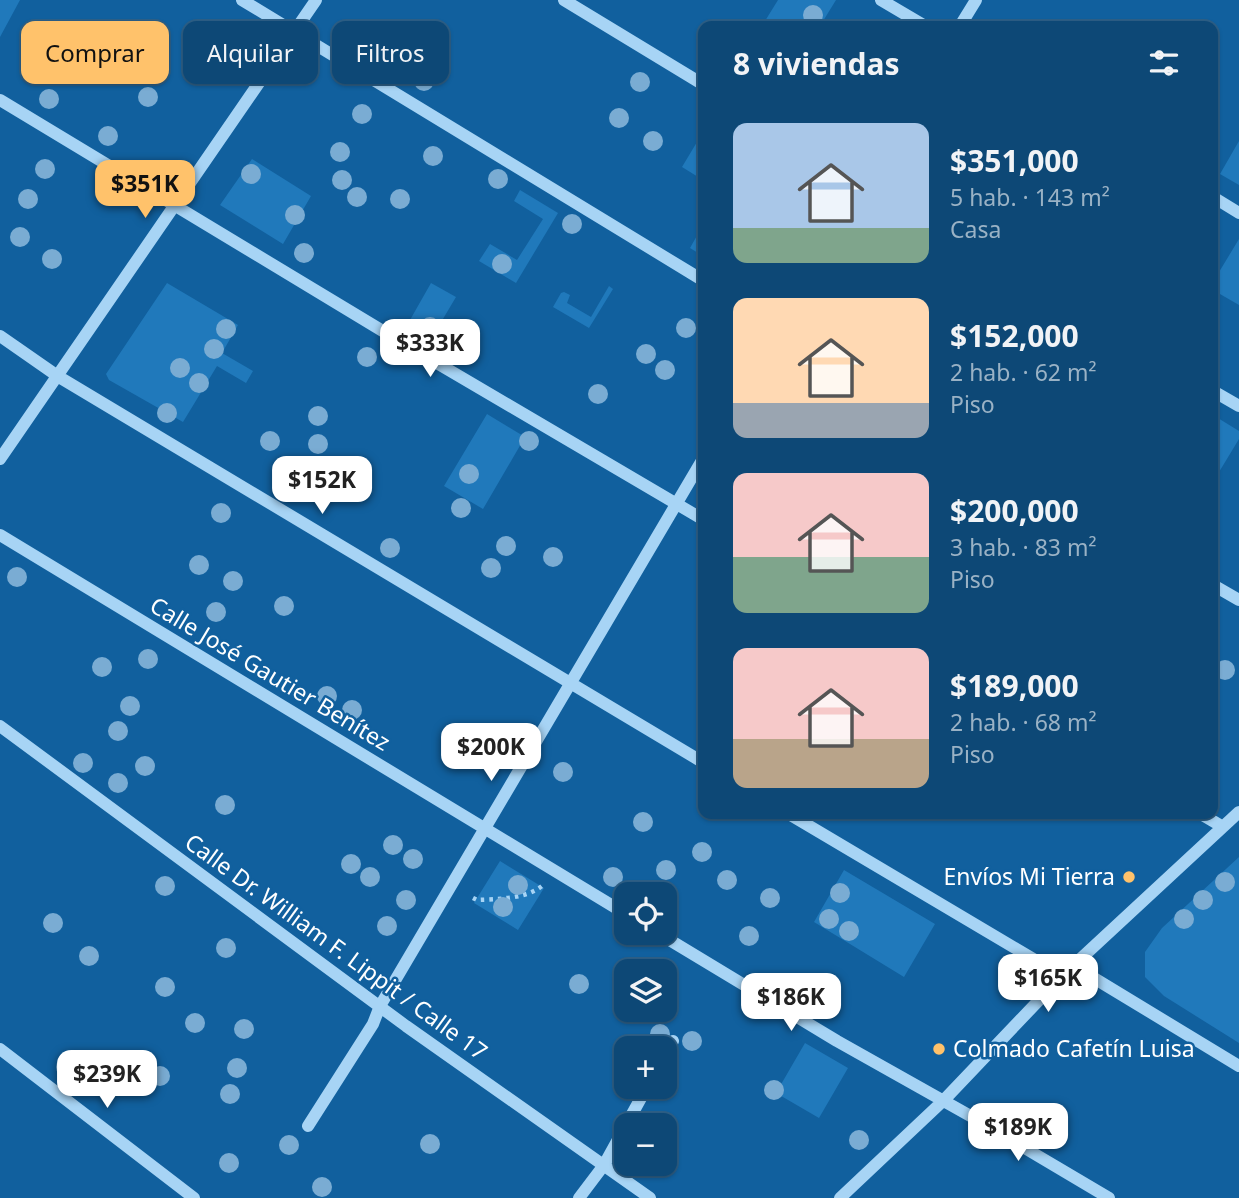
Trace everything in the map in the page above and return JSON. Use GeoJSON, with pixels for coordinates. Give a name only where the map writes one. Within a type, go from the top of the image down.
{"type":"FeatureCollection","features":[{"type":"Feature","properties":{"kind":"street"},"geometry":{"type":"LineString","coordinates":[[242,0],[275,21]]}},
{"type":"Feature","properties":{"kind":"street"},"geometry":{"type":"LineString","coordinates":[[301,21],[316,0]]}},
{"type":"Feature","properties":{"kind":"street"},"geometry":{"type":"LineString","coordinates":[[564,0],[698,81]]}},
{"type":"Feature","properties":{"kind":"street"},"geometry":{"type":"LineString","coordinates":[[881,0],[917,21]]}},
{"type":"Feature","properties":{"kind":"street"},"geometry":{"type":"LineString","coordinates":[[963,21],[976,0]]}},
{"type":"Feature","properties":{"kind":"street"},"geometry":{"type":"LineString","coordinates":[[318,47],[698,277]]}},
{"type":"Feature","properties":{"kind":"street"},"geometry":{"type":"LineString","coordinates":[[0,459],[258,84]]}},
{"type":"Feature","properties":{"kind":"street"},"geometry":{"type":"LineString","coordinates":[[0,100],[175,207],[698,516]]}},
{"type":"Feature","properties":{"kind":"street"},"geometry":{"type":"LineString","coordinates":[[1218,200],[1239,213]]}},
{"type":"Feature","properties":{"kind":"street"},"geometry":{"type":"LineString","coordinates":[[0,336],[58,377],[698,759]]}},
{"type":"Feature","properties":{"kind":"street"},"geometry":{"type":"LineString","coordinates":[[1218,394],[1239,406]]}},
{"type":"Feature","properties":{"kind":"street"},"geometry":{"type":"LineString","coordinates":[[308,1126],[373,1024],[380,1006],[698,467]]}},
{"type":"Feature","properties":{"kind":"street","name":"Calle José Gautier Benítez"},"geometry":{"type":"LineString","coordinates":[[0,535],[614,907]]}},
{"type":"Feature","properties":{"kind":"street"},"geometry":{"type":"LineString","coordinates":[[1218,588],[1239,600]]}},
{"type":"Feature","properties":{"kind":"street","name":"Calle Dr. William F. Lippit / Calle 17"},"geometry":{"type":"LineString","coordinates":[[0,726],[380,1006],[650,1198]]}},
{"type":"Feature","properties":{"kind":"street"},"geometry":{"type":"LineString","coordinates":[[840,1198],[944,1100],[1062,976],[1239,812]]}},
{"type":"Feature","properties":{"kind":"street"},"geometry":{"type":"LineString","coordinates":[[797,819],[1062,976]]}},
{"type":"Feature","properties":{"kind":"street"},"geometry":{"type":"LineString","coordinates":[[1209,819],[1223,827]]}},
{"type":"Feature","properties":{"kind":"street"},"geometry":{"type":"LineString","coordinates":[[677,944],[837,1041],[944,1100],[1109,1198]]}},
{"type":"Feature","properties":{"kind":"street"},"geometry":{"type":"LineString","coordinates":[[1074,966],[1239,1066]]}},
{"type":"Feature","properties":{"kind":"street"},"geometry":{"type":"LineString","coordinates":[[0,1049],[194,1198]]}},
{"type":"Feature","properties":{"kind":"street"},"geometry":{"type":"LineString","coordinates":[[579,1198],[604,1165],[640,1099]]}},
{"type":"Feature","properties":{"kind":"path"},"geometry":{"type":"LineString","coordinates":[[473,898],[493,900],[515,896],[539,889],[545,881]]}},
{"type":"Feature","properties":{"kind":"shaded area"},"geometry":{"type":"Polygon","coordinates":[[[0,0],[20,0],[0,37],[0,0]]]}},
{"type":"Feature","properties":{"kind":"shaded area"},"geometry":{"type":"Polygon","coordinates":[[[778,0],[836,0],[823,21],[765,21],[778,0]]]}},
{"type":"Feature","properties":{"kind":"shaded area"},"geometry":{"type":"Polygon","coordinates":[[[698,140],[698,177],[682,167],[698,140]]]}},
{"type":"Feature","properties":{"kind":"shaded area"},"geometry":{"type":"Polygon","coordinates":[[[1239,141],[1239,185],[1220,174],[1239,141]]]}},
{"type":"Feature","properties":{"kind":"shaded area"},"geometry":{"type":"Polygon","coordinates":[[[252,159],[311,196],[283,244],[220,205],[252,159]]]}},
{"type":"Feature","properties":{"kind":"shaded area"},"geometry":{"type":"Polygon","coordinates":[[[520,190],[558,213],[516,283],[479,261],[490,244],[517,260],[543,219],[514,201],[520,190]]]}},
{"type":"Feature","properties":{"kind":"shaded area"},"geometry":{"type":"Polygon","coordinates":[[[698,234],[698,253],[690,248],[698,234]]]}},
{"type":"Feature","properties":{"kind":"shaded area"},"geometry":{"type":"Polygon","coordinates":[[[1239,239],[1239,305],[1218,293],[1218,274],[1239,239]]]}},
{"type":"Feature","properties":{"kind":"shaded area"},"geometry":{"type":"Polygon","coordinates":[[[167,283],[238,325],[222,353],[253,371],[246,383],[217,366],[183,422],[109,380],[106,374],[167,283]]]}},
{"type":"Feature","properties":{"kind":"shaded area"},"geometry":{"type":"Polygon","coordinates":[[[431,283],[456,297],[434,334],[410,320],[431,283]]]}},
{"type":"Feature","properties":{"kind":"shaded area"},"geometry":{"type":"Polygon","coordinates":[[[609,286],[613,289],[589,328],[553,307],[564,292],[570,295],[567,303],[591,317],[609,286]]]}},
{"type":"Feature","properties":{"kind":"shaded area"},"geometry":{"type":"Polygon","coordinates":[[[487,414],[525,437],[483,509],[444,486],[487,414]]]}},
{"type":"Feature","properties":{"kind":"shaded area"},"geometry":{"type":"Polygon","coordinates":[[[1218,418],[1239,431],[1239,439],[1218,474],[1218,418]]]}},
{"type":"Feature","properties":{"kind":"shaded area"},"geometry":{"type":"Polygon","coordinates":[[[1239,857],[1239,1043],[1164,996],[1145,977],[1145,952],[1162,928],[1239,857]]]}},
{"type":"Feature","properties":{"kind":"shaded area"},"geometry":{"type":"Polygon","coordinates":[[[500,861],[544,888],[518,930],[474,903],[500,861]]]}},
{"type":"Feature","properties":{"kind":"shaded area"},"geometry":{"type":"Polygon","coordinates":[[[844,870],[935,924],[904,977],[814,922],[844,870]]]}},
{"type":"Feature","properties":{"kind":"shaded area"},"geometry":{"type":"Polygon","coordinates":[[[805,1043],[848,1068],[819,1118],[776,1093],[805,1043]]]}},
{"type":"Feature","properties":{"kind":"place","name":"Envíos Mi Tierra"},"geometry":{"type":"Point","coordinates":[1129,877]}},
{"type":"Feature","properties":{"kind":"place","name":"Colmado Cafetín Luisa"},"geometry":{"type":"Point","coordinates":[939,1049]}}]}
